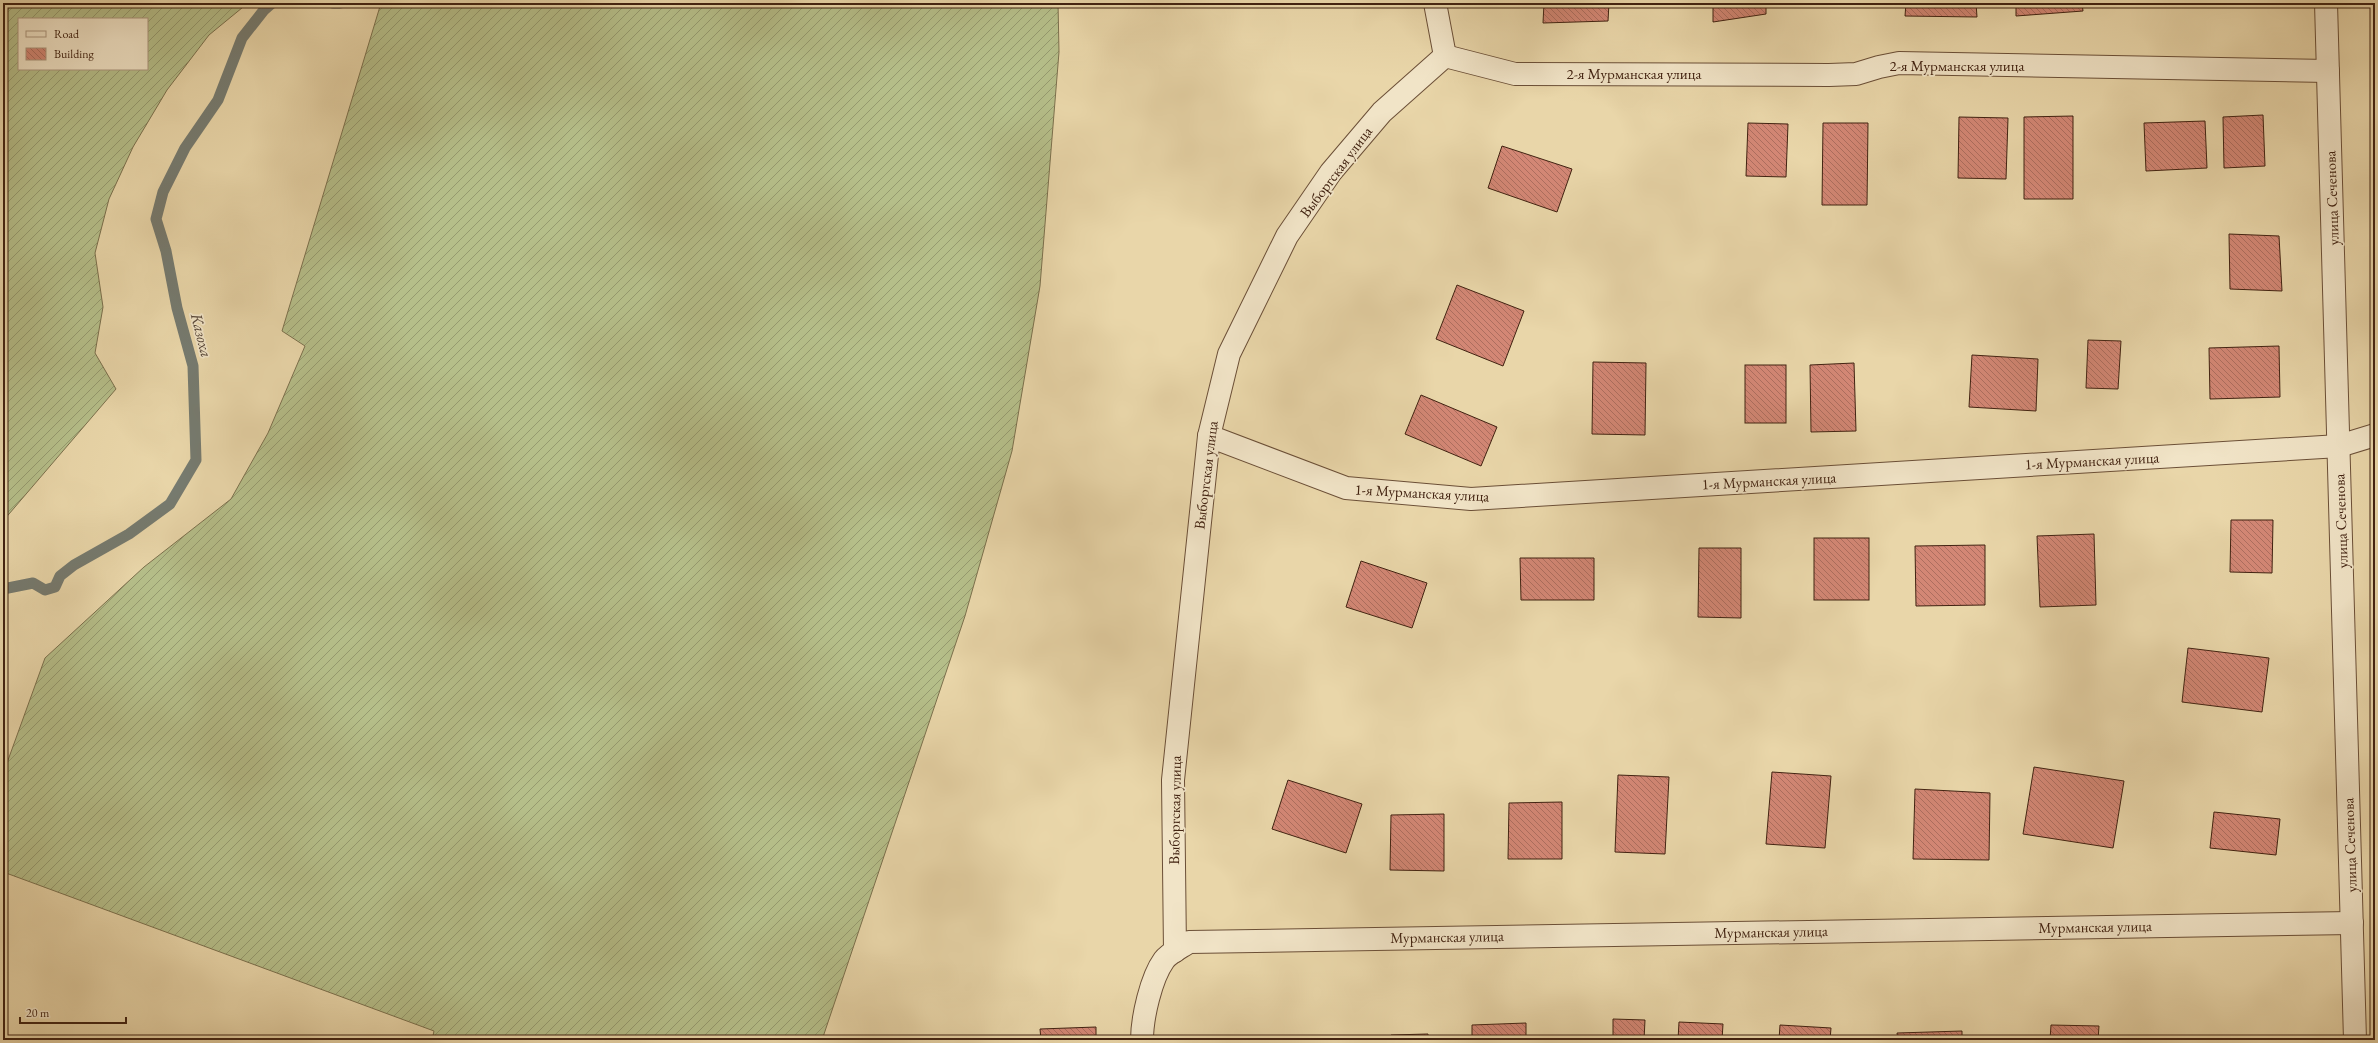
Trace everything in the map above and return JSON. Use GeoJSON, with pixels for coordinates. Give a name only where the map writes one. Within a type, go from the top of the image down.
{"type":"FeatureCollection","features":[{"type":"Feature","properties":{"kind":"street"},"geometry":{"type":"LineString","coordinates":[[1435,3],[1445,56]]}},
{"type":"Feature","properties":{"kind":"street","name":"улица Сеченова"},"geometry":{"type":"LineString","coordinates":[[2326,3],[2355,1040]]}},
{"type":"Feature","properties":{"kind":"street","name":"2-я Мурманская улица"},"geometry":{"type":"LineString","coordinates":[[1445,56],[1514,74],[1830,75],[1856,74],[1879,66],[1899,63],[2328,71]]}},
{"type":"Feature","properties":{"kind":"street","name":"Выборгская улица"},"geometry":{"type":"LineString","coordinates":[[1182,947],[1173,780],[1209,436],[1229,354],[1287,236],[1331,172],[1382,112],[1445,56]]}},
{"type":"Feature","properties":{"kind":"street","name":"1-я Мурманская улица"},"geometry":{"type":"LineString","coordinates":[[1209,436],[1346,488],[1471,499],[2338,446],[2375,435]]}},
{"type":"Feature","properties":{"kind":"street","name":"Мурманская улица"},"geometry":{"type":"LineString","coordinates":[[1182,947],[2352,923]]}},
{"type":"Feature","properties":{"kind":"street"},"geometry":{"type":"LineString","coordinates":[[1142,1040],[1142,1026],[1152,987],[1164,959],[1182,947]]}},
{"type":"Feature","properties":{"kind":"green space"},"geometry":{"type":"Polygon","coordinates":[[[13,3],[248,3],[209,35],[167,90],[133,147],[109,199],[95,253],[103,307],[95,353],[116,389],[3,521],[3,16],[13,3]]]}},
{"type":"Feature","properties":{"kind":"green space"},"geometry":{"type":"Polygon","coordinates":[[[381,3],[1058,3],[1059,52],[1040,286],[1012,451],[965,616],[822,1040],[432,1040],[434,1031],[6,873],[3,868],[3,774],[45,658],[144,567],[231,499],[268,433],[305,346],[282,331],[381,3]]]}},
{"type":"Feature","properties":{"kind":"building"},"geometry":{"type":"Polygon","coordinates":[[[1544,3],[1609,3],[1608,21],[1543,23],[1544,3]]]}},
{"type":"Feature","properties":{"kind":"building"},"geometry":{"type":"Polygon","coordinates":[[[1713,3],[1766,3],[1766,14],[1713,22],[1713,3]]]}},
{"type":"Feature","properties":{"kind":"building"},"geometry":{"type":"Polygon","coordinates":[[[1906,3],[1976,3],[1977,17],[1905,16],[1906,3]]]}},
{"type":"Feature","properties":{"kind":"building"},"geometry":{"type":"Polygon","coordinates":[[[2016,3],[2082,3],[2083,11],[2016,16],[2016,3]]]}},
{"type":"Feature","properties":{"kind":"building"},"geometry":{"type":"Polygon","coordinates":[[[2263,115],[2265,166],[2224,168],[2223,117],[2263,115]]]}},
{"type":"Feature","properties":{"kind":"building"},"geometry":{"type":"Polygon","coordinates":[[[2073,116],[2073,199],[2024,199],[2024,117],[2073,116]]]}},
{"type":"Feature","properties":{"kind":"building"},"geometry":{"type":"Polygon","coordinates":[[[1959,117],[2008,118],[2006,179],[1958,178],[1959,117]]]}},
{"type":"Feature","properties":{"kind":"building"},"geometry":{"type":"Polygon","coordinates":[[[2205,121],[2207,168],[2146,171],[2144,123],[2205,121]]]}},
{"type":"Feature","properties":{"kind":"building"},"geometry":{"type":"Polygon","coordinates":[[[1748,123],[1788,124],[1786,177],[1746,176],[1748,123]]]}},
{"type":"Feature","properties":{"kind":"building"},"geometry":{"type":"Polygon","coordinates":[[[1823,123],[1868,123],[1867,205],[1822,205],[1823,123]]]}},
{"type":"Feature","properties":{"kind":"building"},"geometry":{"type":"Polygon","coordinates":[[[1502,146],[1572,169],[1557,212],[1488,188],[1502,146]]]}},
{"type":"Feature","properties":{"kind":"building"},"geometry":{"type":"Polygon","coordinates":[[[2229,234],[2279,236],[2282,291],[2230,289],[2229,234]]]}},
{"type":"Feature","properties":{"kind":"building"},"geometry":{"type":"Polygon","coordinates":[[[1457,285],[1524,311],[1503,366],[1436,339],[1457,285]]]}},
{"type":"Feature","properties":{"kind":"building"},"geometry":{"type":"Polygon","coordinates":[[[2088,340],[2121,341],[2118,389],[2086,388],[2088,340]]]}},
{"type":"Feature","properties":{"kind":"building"},"geometry":{"type":"Polygon","coordinates":[[[2279,346],[2280,397],[2210,399],[2209,348],[2279,346]]]}},
{"type":"Feature","properties":{"kind":"building"},"geometry":{"type":"Polygon","coordinates":[[[1972,355],[2038,359],[2036,411],[1969,407],[1972,355]]]}},
{"type":"Feature","properties":{"kind":"building"},"geometry":{"type":"Polygon","coordinates":[[[1593,362],[1646,363],[1645,435],[1592,434],[1593,362]]]}},
{"type":"Feature","properties":{"kind":"building"},"geometry":{"type":"Polygon","coordinates":[[[1854,363],[1856,431],[1811,432],[1810,365],[1854,363]]]}},
{"type":"Feature","properties":{"kind":"building"},"geometry":{"type":"Polygon","coordinates":[[[1745,365],[1786,365],[1786,423],[1745,423],[1745,365]]]}},
{"type":"Feature","properties":{"kind":"building"},"geometry":{"type":"Polygon","coordinates":[[[1421,395],[1497,427],[1481,466],[1405,434],[1421,395]]]}},
{"type":"Feature","properties":{"kind":"building"},"geometry":{"type":"Polygon","coordinates":[[[2231,520],[2273,520],[2272,573],[2230,572],[2231,520]]]}},
{"type":"Feature","properties":{"kind":"building"},"geometry":{"type":"Polygon","coordinates":[[[2094,534],[2096,605],[2040,607],[2037,536],[2094,534]]]}},
{"type":"Feature","properties":{"kind":"building"},"geometry":{"type":"Polygon","coordinates":[[[1814,538],[1869,538],[1869,600],[1814,600],[1814,538]]]}},
{"type":"Feature","properties":{"kind":"building"},"geometry":{"type":"Polygon","coordinates":[[[1985,545],[1985,605],[1916,606],[1915,546],[1985,545]]]}},
{"type":"Feature","properties":{"kind":"building"},"geometry":{"type":"Polygon","coordinates":[[[1699,548],[1741,548],[1741,618],[1698,617],[1699,548]]]}},
{"type":"Feature","properties":{"kind":"building"},"geometry":{"type":"Polygon","coordinates":[[[1520,558],[1594,558],[1594,600],[1521,600],[1520,558]]]}},
{"type":"Feature","properties":{"kind":"building"},"geometry":{"type":"Polygon","coordinates":[[[1361,561],[1427,583],[1412,628],[1346,607],[1361,561]]]}},
{"type":"Feature","properties":{"kind":"building"},"geometry":{"type":"Polygon","coordinates":[[[2188,648],[2269,658],[2262,712],[2182,702],[2188,648]]]}},
{"type":"Feature","properties":{"kind":"building"},"geometry":{"type":"Polygon","coordinates":[[[2034,767],[2124,781],[2113,848],[2023,834],[2034,767]]]}},
{"type":"Feature","properties":{"kind":"building"},"geometry":{"type":"Polygon","coordinates":[[[1772,772],[1831,776],[1825,848],[1766,844],[1772,772]]]}},
{"type":"Feature","properties":{"kind":"building"},"geometry":{"type":"Polygon","coordinates":[[[1618,775],[1669,777],[1665,854],[1615,852],[1618,775]]]}},
{"type":"Feature","properties":{"kind":"building"},"geometry":{"type":"Polygon","coordinates":[[[1288,780],[1362,804],[1346,853],[1272,829],[1288,780]]]}},
{"type":"Feature","properties":{"kind":"building"},"geometry":{"type":"Polygon","coordinates":[[[1915,789],[1990,793],[1989,860],[1913,859],[1915,789]]]}},
{"type":"Feature","properties":{"kind":"building"},"geometry":{"type":"Polygon","coordinates":[[[1562,802],[1562,859],[1508,859],[1509,803],[1562,802]]]}},
{"type":"Feature","properties":{"kind":"building"},"geometry":{"type":"Polygon","coordinates":[[[2214,812],[2280,819],[2276,855],[2210,848],[2214,812]]]}},
{"type":"Feature","properties":{"kind":"building"},"geometry":{"type":"Polygon","coordinates":[[[1444,814],[1444,871],[1390,870],[1391,815],[1444,814]]]}},
{"type":"Feature","properties":{"kind":"building"},"geometry":{"type":"Polygon","coordinates":[[[1613,1019],[1645,1020],[1644,1040],[1613,1040],[1613,1019]]]}},
{"type":"Feature","properties":{"kind":"building"},"geometry":{"type":"Polygon","coordinates":[[[1679,1022],[1723,1024],[1722,1040],[1678,1040],[1679,1022]]]}},
{"type":"Feature","properties":{"kind":"building"},"geometry":{"type":"Polygon","coordinates":[[[1526,1023],[1526,1040],[1472,1040],[1472,1025],[1526,1023]]]}},
{"type":"Feature","properties":{"kind":"building"},"geometry":{"type":"Polygon","coordinates":[[[1780,1025],[1831,1028],[1830,1040],[1779,1040],[1780,1025]]]}},
{"type":"Feature","properties":{"kind":"building"},"geometry":{"type":"Polygon","coordinates":[[[2051,1025],[2099,1026],[2098,1040],[2050,1040],[2051,1025]]]}},
{"type":"Feature","properties":{"kind":"building"},"geometry":{"type":"Polygon","coordinates":[[[1096,1027],[1096,1040],[1041,1040],[1040,1029],[1096,1027]]]}},
{"type":"Feature","properties":{"kind":"building"},"geometry":{"type":"Polygon","coordinates":[[[1962,1031],[1962,1040],[1898,1040],[1897,1033],[1962,1031]]]}},
{"type":"Feature","properties":{"kind":"building"},"geometry":{"type":"Polygon","coordinates":[[[1428,1034],[1428,1040],[1391,1040],[1391,1035],[1428,1034]]]}},
{"type":"Feature","properties":{"kind":"waterway","name":"Казоха"},"geometry":{"type":"LineString","coordinates":[[3,589],[33,583],[45,590],[55,587],[60,576],[74,565],[129,534],[170,504],[196,460],[193,366],[177,308],[166,251],[156,219],[163,192],[185,148],[218,100],[242,38],[264,10],[272,3]]}},
{"type":"Feature","properties":{"kind":"waterway","name":"Казоха"},"geometry":{"type":"LineString","coordinates":[[333,3],[340,3]]}}]}
